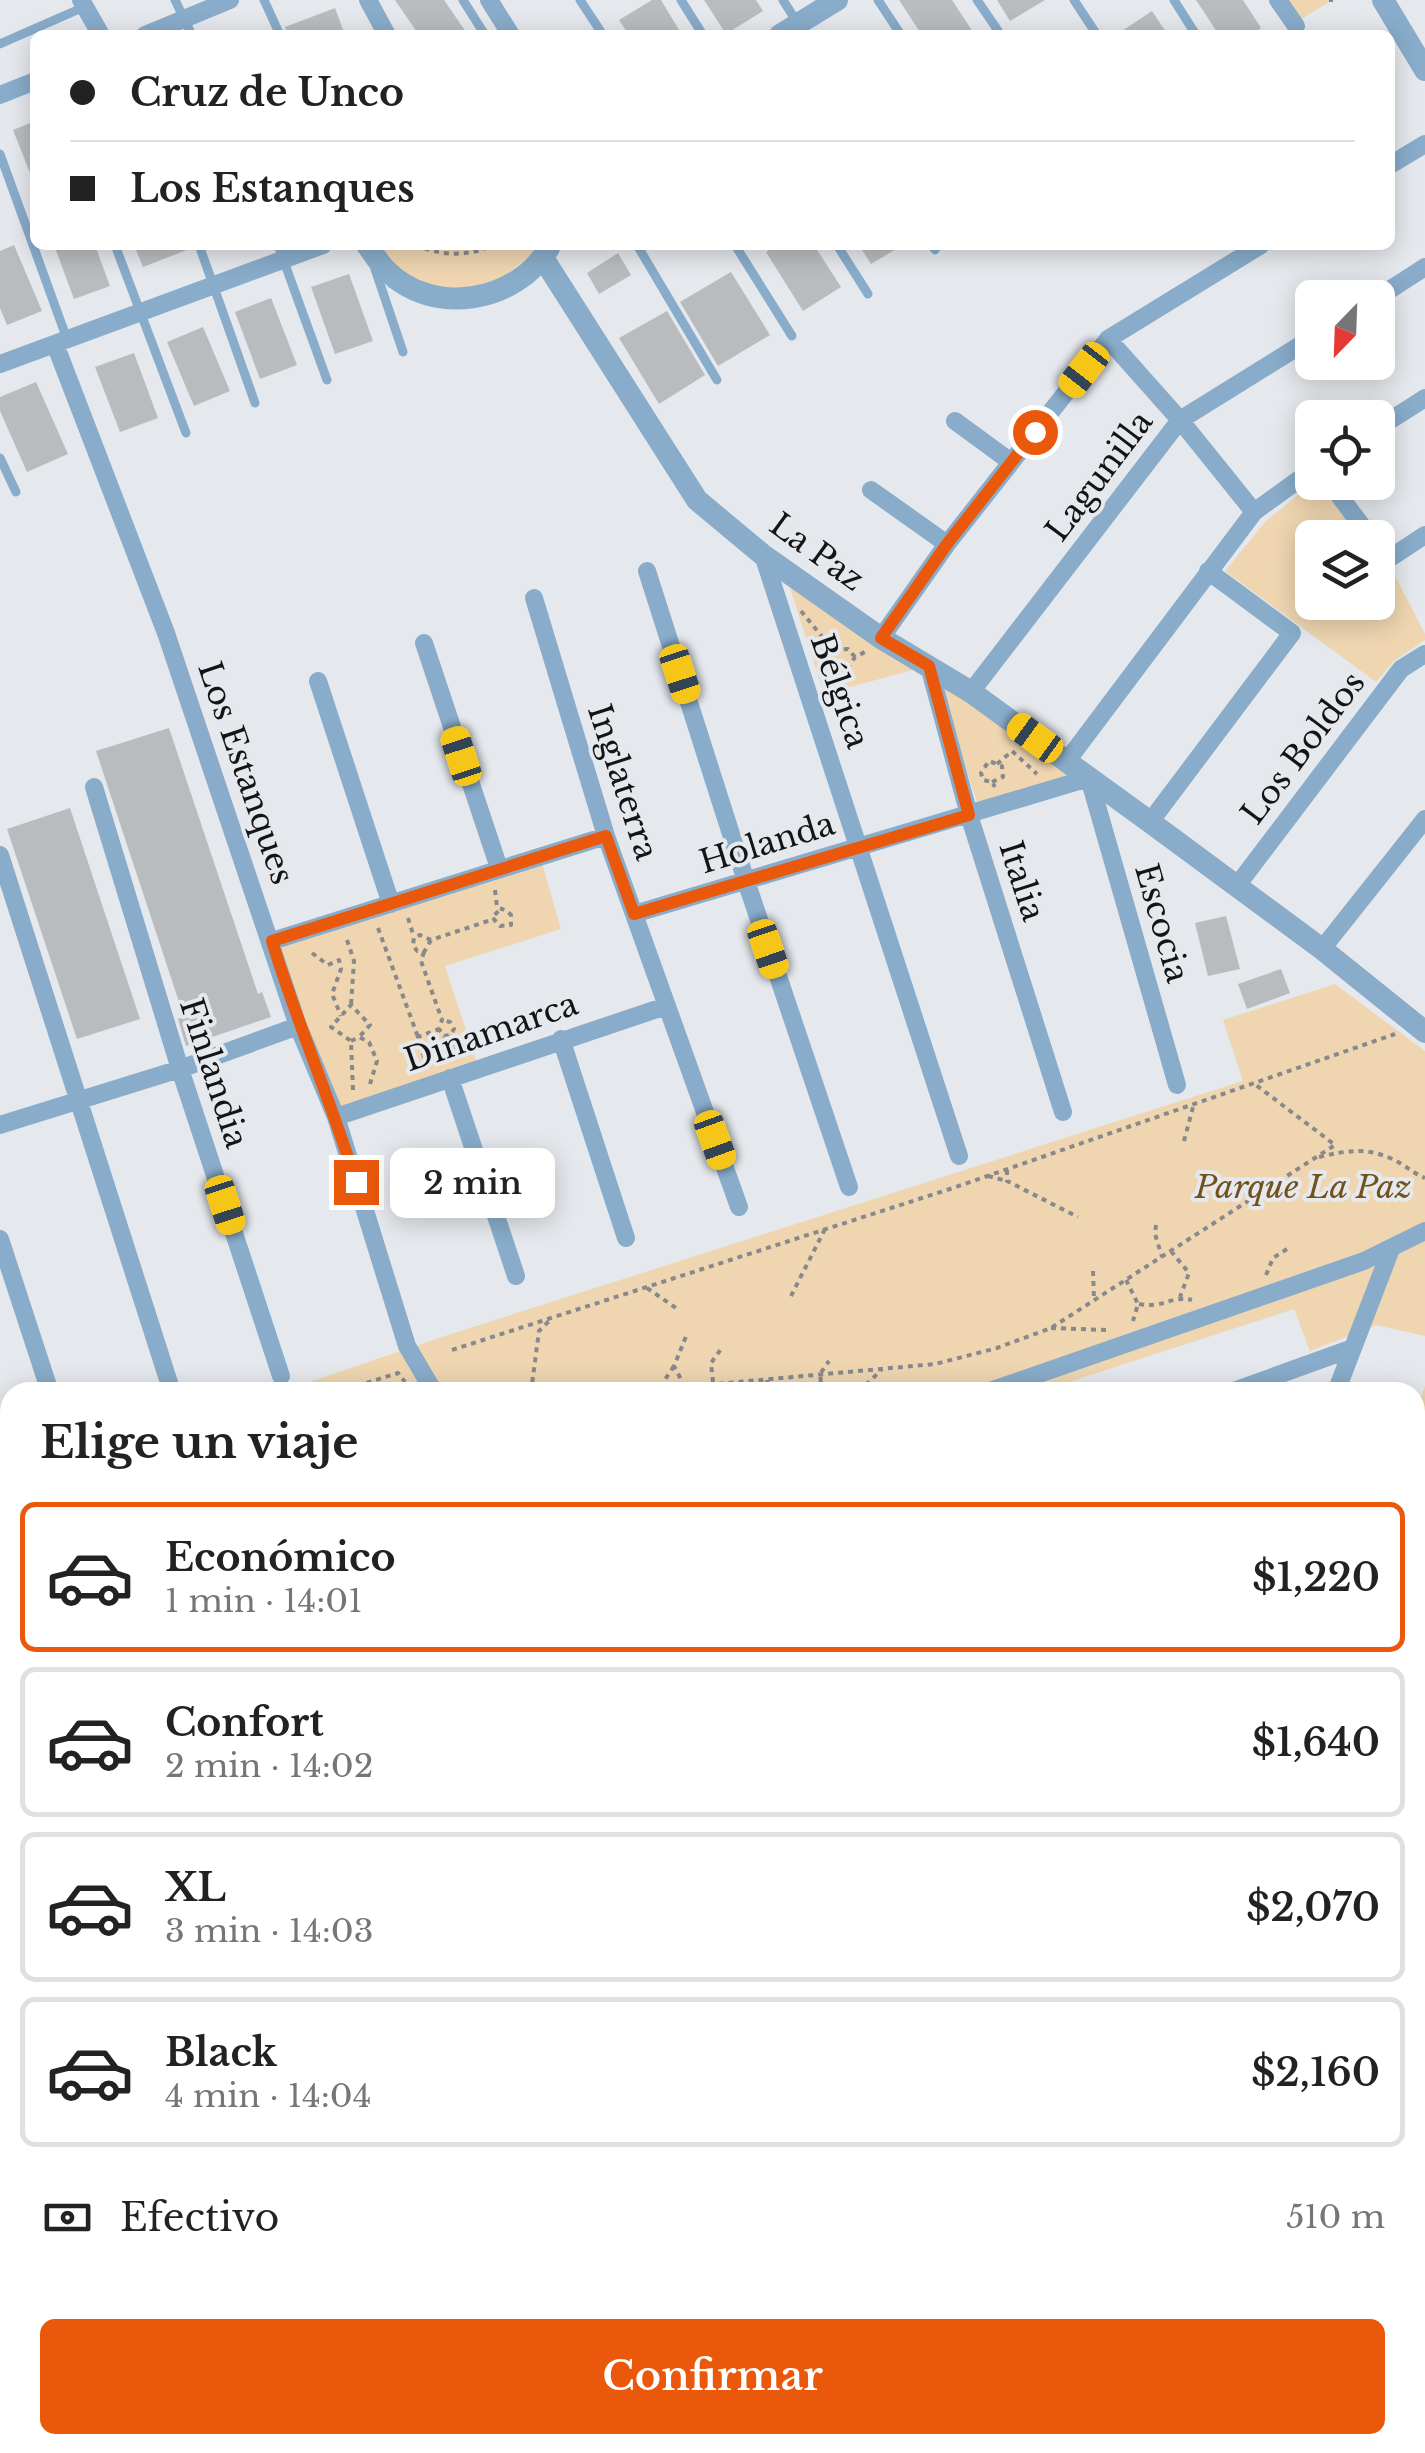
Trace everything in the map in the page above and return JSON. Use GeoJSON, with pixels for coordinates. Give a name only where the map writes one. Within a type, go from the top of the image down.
{"type":"FeatureCollection","features":[{"type":"Feature","properties":{"kind":"street"},"geometry":{"type":"LineString","coordinates":[[189,27],[230,0]]}},
{"type":"Feature","properties":{"kind":"street"},"geometry":{"type":"LineString","coordinates":[[368,0],[384,30]]}},
{"type":"Feature","properties":{"kind":"street"},"geometry":{"type":"LineString","coordinates":[[489,0],[508,30]]}},
{"type":"Feature","properties":{"kind":"street"},"geometry":{"type":"LineString","coordinates":[[795,30],[837,0]]}},
{"type":"Feature","properties":{"kind":"street"},"geometry":{"type":"LineString","coordinates":[[1278,0],[1296,26]]}},
{"type":"Feature","properties":{"kind":"street"},"geometry":{"type":"LineString","coordinates":[[1383,0],[1425,70]]}},
{"type":"Feature","properties":{"kind":"street"},"geometry":{"type":"LineString","coordinates":[[83,3],[98,30]]}},
{"type":"Feature","properties":{"kind":"street"},"geometry":{"type":"LineString","coordinates":[[0,95],[30,83]]}},
{"type":"Feature","properties":{"kind":"street"},"geometry":{"type":"LineString","coordinates":[[1395,162],[1425,144]]}},
{"type":"Feature","properties":{"kind":"street"},"geometry":{"type":"LineString","coordinates":[[877,643],[947,544],[1108,340],[1253,250]]}},
{"type":"Feature","properties":{"kind":"street","name":"La Paz"},"geometry":{"type":"LineString","coordinates":[[372,252],[387,272],[416,291],[450,299],[486,296],[518,282],[547,251],[697,500],[877,643],[929,666],[972,692],[1422,1024]]}},
{"type":"Feature","properties":{"kind":"street"},"geometry":{"type":"LineString","coordinates":[[0,364],[214,285],[281,252]]}},
{"type":"Feature","properties":{"kind":"street"},"geometry":{"type":"LineString","coordinates":[[1395,287],[1425,268]]}},
{"type":"Feature","properties":{"kind":"street"},"geometry":{"type":"LineString","coordinates":[[1108,340],[1180,420],[1254,512]]}},
{"type":"Feature","properties":{"kind":"street","name":"Los Estanques"},"geometry":{"type":"LineString","coordinates":[[61,341],[166,633],[298,1026],[336,1117],[407,1346],[428,1382]]}},
{"type":"Feature","properties":{"kind":"street","name":"Lagunilla"},"geometry":{"type":"LineString","coordinates":[[972,692],[1180,420],[1295,349]]}},
{"type":"Feature","properties":{"kind":"street"},"geometry":{"type":"LineString","coordinates":[[1395,417],[1425,398]]}},
{"type":"Feature","properties":{"kind":"street"},"geometry":{"type":"LineString","coordinates":[[955,421],[1010,462]]}},
{"type":"Feature","properties":{"kind":"street"},"geometry":{"type":"LineString","coordinates":[[1066,762],[1254,512],[1295,482]]}},
{"type":"Feature","properties":{"kind":"street"},"geometry":{"type":"LineString","coordinates":[[872,490],[947,544]]}},
{"type":"Feature","properties":{"kind":"street"},"geometry":{"type":"LineString","coordinates":[[1395,548],[1425,535]]}},
{"type":"Feature","properties":{"kind":"street","name":"Bélgica"},"geometry":{"type":"LineString","coordinates":[[763,556],[959,1156]]}},
{"type":"Feature","properties":{"kind":"street"},"geometry":{"type":"LineString","coordinates":[[647,571],[849,1187]]}},
{"type":"Feature","properties":{"kind":"street"},"geometry":{"type":"LineString","coordinates":[[1150,822],[1292,633],[1208,571]]}},
{"type":"Feature","properties":{"kind":"street","name":"Inglaterra"},"geometry":{"type":"LineString","coordinates":[[534,598],[606,836],[739,1208]]}},
{"type":"Feature","properties":{"kind":"street"},"geometry":{"type":"LineString","coordinates":[[424,643],[499,868]]}},
{"type":"Feature","properties":{"kind":"street","name":"Los Boldos"},"geometry":{"type":"LineString","coordinates":[[1236,887],[1401,669],[1425,654]]}},
{"type":"Feature","properties":{"kind":"street","name":"Italia"},"geometry":{"type":"LineString","coordinates":[[929,666],[969,815],[1064,1112]]}},
{"type":"Feature","properties":{"kind":"street"},"geometry":{"type":"LineString","coordinates":[[318,681],[390,904]]}},
{"type":"Feature","properties":{"kind":"street","name":"Holanda"},"geometry":{"type":"LineString","coordinates":[[634,914],[1089,778]]}},
{"type":"Feature","properties":{"kind":"street","name":"Escocia"},"geometry":{"type":"LineString","coordinates":[[1089,778],[1177,1085]]}},
{"type":"Feature","properties":{"kind":"street","name":"Finlandia"},"geometry":{"type":"LineString","coordinates":[[94,787],[180,1068],[281,1376]]}},
{"type":"Feature","properties":{"kind":"street"},"geometry":{"type":"LineString","coordinates":[[1322,949],[1425,819]]}},
{"type":"Feature","properties":{"kind":"street"},"geometry":{"type":"LineString","coordinates":[[272,941],[606,836]]}},
{"type":"Feature","properties":{"kind":"street"},"geometry":{"type":"LineString","coordinates":[[0,855],[169,1382]]}},
{"type":"Feature","properties":{"kind":"street","name":"Dinamarca"},"geometry":{"type":"LineString","coordinates":[[336,1117],[666,1006]]}},
{"type":"Feature","properties":{"kind":"street"},"geometry":{"type":"LineString","coordinates":[[0,1125],[298,1026]]}},
{"type":"Feature","properties":{"kind":"street"},"geometry":{"type":"LineString","coordinates":[[560,1039],[626,1238]]}},
{"type":"Feature","properties":{"kind":"street"},"geometry":{"type":"LineString","coordinates":[[450,1078],[516,1276]]}},
{"type":"Feature","properties":{"kind":"street"},"geometry":{"type":"LineString","coordinates":[[1016,1382],[1345,1268],[1425,1231]]}},
{"type":"Feature","properties":{"kind":"street"},"geometry":{"type":"LineString","coordinates":[[0,1238],[47,1382]]}},
{"type":"Feature","properties":{"kind":"street"},"geometry":{"type":"LineString","coordinates":[[1340,1382],[1390,1249]]}},
{"type":"Feature","properties":{"kind":"street"},"geometry":{"type":"LineString","coordinates":[[1258,1382],[1352,1348]]}},
{"type":"Feature","properties":{"kind":"lane"},"geometry":{"type":"LineString","coordinates":[[176,0],[189,27]]}},
{"type":"Feature","properties":{"kind":"lane"},"geometry":{"type":"LineString","coordinates":[[264,0],[278,30]]}},
{"type":"Feature","properties":{"kind":"lane"},"geometry":{"type":"LineString","coordinates":[[464,0],[482,30]]}},
{"type":"Feature","properties":{"kind":"lane"},"geometry":{"type":"LineString","coordinates":[[580,0],[600,30]]}},
{"type":"Feature","properties":{"kind":"lane"},"geometry":{"type":"LineString","coordinates":[[681,0],[700,30]]}},
{"type":"Feature","properties":{"kind":"lane"},"geometry":{"type":"LineString","coordinates":[[783,0],[794,30]]}},
{"type":"Feature","properties":{"kind":"lane"},"geometry":{"type":"LineString","coordinates":[[878,0],[898,30]]}},
{"type":"Feature","properties":{"kind":"lane"},"geometry":{"type":"LineString","coordinates":[[977,0],[998,30]]}},
{"type":"Feature","properties":{"kind":"lane"},"geometry":{"type":"LineString","coordinates":[[1074,0],[1094,30]]}},
{"type":"Feature","properties":{"kind":"lane"},"geometry":{"type":"LineString","coordinates":[[1174,0],[1193,30]]}},
{"type":"Feature","properties":{"kind":"lane"},"geometry":{"type":"LineString","coordinates":[[0,44],[83,3]]}},
{"type":"Feature","properties":{"kind":"lane"},"geometry":{"type":"LineString","coordinates":[[0,154],[30,246]]}},
{"type":"Feature","properties":{"kind":"lane"},"geometry":{"type":"LineString","coordinates":[[31,250],[61,341]]}},
{"type":"Feature","properties":{"kind":"lane"},"geometry":{"type":"LineString","coordinates":[[117,250],[186,433]]}},
{"type":"Feature","properties":{"kind":"lane"},"geometry":{"type":"LineString","coordinates":[[201,250],[255,403]]}},
{"type":"Feature","properties":{"kind":"lane"},"geometry":{"type":"LineString","coordinates":[[641,250],[717,380]]}},
{"type":"Feature","properties":{"kind":"lane"},"geometry":{"type":"LineString","coordinates":[[738,250],[792,336]]}},
{"type":"Feature","properties":{"kind":"lane"},"geometry":{"type":"LineString","coordinates":[[839,250],[868,294]]}},
{"type":"Feature","properties":{"kind":"lane"},"geometry":{"type":"LineString","coordinates":[[281,252],[327,380]]}},
{"type":"Feature","properties":{"kind":"lane"},"geometry":{"type":"LineString","coordinates":[[372,252],[374,269],[403,352]]}},
{"type":"Feature","properties":{"kind":"lane"},"geometry":{"type":"LineString","coordinates":[[0,458],[16,492]]}},
{"type":"Feature","properties":{"kind":"path"},"geometry":{"type":"LineString","coordinates":[[427,250],[456,255],[475,250]]}},
{"type":"Feature","properties":{"kind":"path"},"geometry":{"type":"LineString","coordinates":[[811,612],[795,603],[833,650]]}},
{"type":"Feature","properties":{"kind":"path"},"geometry":{"type":"LineString","coordinates":[[792,607],[797,623]]}},
{"type":"Feature","properties":{"kind":"path"},"geometry":{"type":"LineString","coordinates":[[812,671],[831,665],[846,670],[854,657],[877,643]]}},
{"type":"Feature","properties":{"kind":"path"},"geometry":{"type":"LineString","coordinates":[[833,650],[848,649],[854,657]]}},
{"type":"Feature","properties":{"kind":"path"},"geometry":{"type":"LineString","coordinates":[[831,665],[833,650]]}},
{"type":"Feature","properties":{"kind":"path"},"geometry":{"type":"LineString","coordinates":[[997,764],[1012,750],[1038,774],[1028,786]]}},
{"type":"Feature","properties":{"kind":"path"},"geometry":{"type":"LineString","coordinates":[[989,761],[1002,766],[1003,777],[992,782],[982,780],[980,773],[989,761]]}},
{"type":"Feature","properties":{"kind":"path"},"geometry":{"type":"LineString","coordinates":[[992,782],[999,795]]}},
{"type":"Feature","properties":{"kind":"path"},"geometry":{"type":"LineString","coordinates":[[495,890],[497,907],[501,908],[512,915],[511,925],[500,926],[494,918],[495,911],[501,908]]}},
{"type":"Feature","properties":{"kind":"path"},"geometry":{"type":"LineString","coordinates":[[408,918],[414,937],[412,945],[424,952]]}},
{"type":"Feature","properties":{"kind":"path"},"geometry":{"type":"LineString","coordinates":[[418,1037],[439,1028],[442,1020],[421,961],[431,940],[494,918]]}},
{"type":"Feature","properties":{"kind":"path"},"geometry":{"type":"LineString","coordinates":[[378,928],[427,1067]]}},
{"type":"Feature","properties":{"kind":"path"},"geometry":{"type":"LineString","coordinates":[[414,937],[420,935],[431,940]]}},
{"type":"Feature","properties":{"kind":"path"},"geometry":{"type":"LineString","coordinates":[[347,940],[354,960],[351,1005],[331,1027],[351,1042]]}},
{"type":"Feature","properties":{"kind":"path"},"geometry":{"type":"LineString","coordinates":[[312,953],[328,965],[339,960],[341,969],[332,994],[341,1016]]}},
{"type":"Feature","properties":{"kind":"path"},"geometry":{"type":"LineString","coordinates":[[351,1005],[370,1025],[351,1042]]}},
{"type":"Feature","properties":{"kind":"path"},"geometry":{"type":"LineString","coordinates":[[439,1028],[444,1036],[454,1029],[450,1022],[442,1020]]}},
{"type":"Feature","properties":{"kind":"path"},"geometry":{"type":"LineString","coordinates":[[452,1350],[1008,1169],[1394,1034]]}},
{"type":"Feature","properties":{"kind":"path"},"geometry":{"type":"LineString","coordinates":[[450,1035],[458,1059]]}},
{"type":"Feature","properties":{"kind":"path"},"geometry":{"type":"LineString","coordinates":[[360,1037],[370,1042],[377,1061],[369,1089]]}},
{"type":"Feature","properties":{"kind":"path"},"geometry":{"type":"LineString","coordinates":[[351,1042],[353,1095]]}},
{"type":"Feature","properties":{"kind":"path"},"geometry":{"type":"LineString","coordinates":[[740,1382],[935,1364],[997,1348],[1051,1328],[1334,1145],[1254,1083]]}},
{"type":"Feature","properties":{"kind":"path"},"geometry":{"type":"LineString","coordinates":[[1184,1141],[1194,1104]]}},
{"type":"Feature","properties":{"kind":"path"},"geometry":{"type":"LineString","coordinates":[[1176,1110],[1189,1122]]}},
{"type":"Feature","properties":{"kind":"path"},"geometry":{"type":"LineString","coordinates":[[1315,1158],[1356,1149],[1393,1159],[1408,1172],[1425,1178]]}},
{"type":"Feature","properties":{"kind":"path"},"geometry":{"type":"LineString","coordinates":[[1007,1181],[1008,1169]]}},
{"type":"Feature","properties":{"kind":"path"},"geometry":{"type":"LineString","coordinates":[[1199,1173],[1254,1197]]}},
{"type":"Feature","properties":{"kind":"path"},"geometry":{"type":"LineString","coordinates":[[987,1176],[1007,1181],[1078,1216]]}},
{"type":"Feature","properties":{"kind":"path"},"geometry":{"type":"LineString","coordinates":[[1156,1226],[1162,1256]]}},
{"type":"Feature","properties":{"kind":"path"},"geometry":{"type":"LineString","coordinates":[[791,1296],[825,1229]]}},
{"type":"Feature","properties":{"kind":"path"},"geometry":{"type":"LineString","coordinates":[[810,1234],[818,1243]]}},
{"type":"Feature","properties":{"kind":"path"},"geometry":{"type":"LineString","coordinates":[[1262,1284],[1273,1258],[1287,1249]]}},
{"type":"Feature","properties":{"kind":"path"},"geometry":{"type":"LineString","coordinates":[[1172,1250],[1189,1272],[1180,1298]]}},
{"type":"Feature","properties":{"kind":"path"},"geometry":{"type":"LineString","coordinates":[[1093,1271],[1094,1300]]}},
{"type":"Feature","properties":{"kind":"path"},"geometry":{"type":"LineString","coordinates":[[1126,1280],[1138,1304],[1131,1331]]}},
{"type":"Feature","properties":{"kind":"path"},"geometry":{"type":"LineString","coordinates":[[645,1286],[676,1308]]}},
{"type":"Feature","properties":{"kind":"path"},"geometry":{"type":"LineString","coordinates":[[1138,1304],[1156,1308],[1180,1298],[1193,1300]]}},
{"type":"Feature","properties":{"kind":"path"},"geometry":{"type":"LineString","coordinates":[[533,1382],[539,1331],[554,1316]]}},
{"type":"Feature","properties":{"kind":"path"},"geometry":{"type":"LineString","coordinates":[[532,1324],[539,1331]]}},
{"type":"Feature","properties":{"kind":"path"},"geometry":{"type":"LineString","coordinates":[[1051,1328],[1111,1330]]}},
{"type":"Feature","properties":{"kind":"path"},"geometry":{"type":"LineString","coordinates":[[664,1382],[687,1334]]}},
{"type":"Feature","properties":{"kind":"path"},"geometry":{"type":"LineString","coordinates":[[714,1382],[711,1362],[721,1349]]}},
{"type":"Feature","properties":{"kind":"path"},"geometry":{"type":"LineString","coordinates":[[821,1382],[820,1374],[829,1361]]}},
{"type":"Feature","properties":{"kind":"path"},"geometry":{"type":"LineString","coordinates":[[674,1366],[681,1382]]}},
{"type":"Feature","properties":{"kind":"path"},"geometry":{"type":"LineString","coordinates":[[869,1382],[882,1369]]}},
{"type":"Feature","properties":{"kind":"path"},"geometry":{"type":"LineString","coordinates":[[372,1382],[398,1372],[405,1382]]}},
{"type":"Feature","properties":{"kind":"green space"},"geometry":{"type":"Polygon","coordinates":[[[1284,0],[1332,0],[1298,21],[1284,0]]]}},
{"type":"Feature","properties":{"kind":"green space"},"geometry":{"type":"Polygon","coordinates":[[[378,250],[538,250],[488,289],[419,286],[378,250]]]}},
{"type":"Feature","properties":{"kind":"green space"},"geometry":{"type":"Polygon","coordinates":[[[1295,498],[1338,500],[1355,520],[1295,520],[1295,620],[1395,620],[1395,576],[1425,640],[1394,661],[1376,682],[1225,571],[1266,521],[1295,498]]]}},
{"type":"Feature","properties":{"kind":"green space"},"geometry":{"type":"Polygon","coordinates":[[[785,572],[924,667],[824,694],[785,572]]]}},
{"type":"Feature","properties":{"kind":"green space"},"geometry":{"type":"Polygon","coordinates":[[[936,676],[1077,776],[978,805],[936,676]]]}},
{"type":"Feature","properties":{"kind":"green space"},"geometry":{"type":"Polygon","coordinates":[[[542,863],[561,929],[445,966],[477,1064],[339,1112],[278,945],[542,863]]]}},
{"type":"Feature","properties":{"kind":"green space","name":"Parque La Paz"},"geometry":{"type":"Polygon","coordinates":[[[1335,984],[1425,1051],[1425,1336],[1377,1325],[1310,1351],[1294,1309],[1069,1382],[309,1382],[1243,1081],[1223,1020],[1335,984]]]}},
{"type":"Feature","properties":{"kind":"building"},"geometry":{"type":"Polygon","coordinates":[[[395,0],[444,0],[465,30],[416,30],[395,0]]]}},
{"type":"Feature","properties":{"kind":"building"},"geometry":{"type":"Polygon","coordinates":[[[652,0],[661,0],[679,30],[626,30],[619,20],[652,0]]]}},
{"type":"Feature","properties":{"kind":"building"},"geometry":{"type":"Polygon","coordinates":[[[704,0],[756,0],[763,11],[732,30],[723,30],[704,0]]]}},
{"type":"Feature","properties":{"kind":"building"},"geometry":{"type":"Polygon","coordinates":[[[899,0],[952,0],[972,30],[919,30],[899,0]]]}},
{"type":"Feature","properties":{"kind":"building"},"geometry":{"type":"Polygon","coordinates":[[[997,0],[1045,0],[1010,21],[997,0]]]}},
{"type":"Feature","properties":{"kind":"building"},"geometry":{"type":"Polygon","coordinates":[[[1196,0],[1243,0],[1261,28],[1258,30],[1216,30],[1196,0]]]}},
{"type":"Feature","properties":{"kind":"building"},"geometry":{"type":"Polygon","coordinates":[[[335,8],[343,30],[286,30],[285,27],[335,8]]]}},
{"type":"Feature","properties":{"kind":"building"},"geometry":{"type":"Polygon","coordinates":[[[1152,11],[1165,30],[1124,30],[1152,11]]]}},
{"type":"Feature","properties":{"kind":"building"},"geometry":{"type":"Polygon","coordinates":[[[30,123],[30,173],[13,130],[30,123]]]}},
{"type":"Feature","properties":{"kind":"building"},"geometry":{"type":"Polygon","coordinates":[[[14,245],[42,311],[7,325],[0,308],[0,251],[14,245]]]}},
{"type":"Feature","properties":{"kind":"building"},"geometry":{"type":"Polygon","coordinates":[[[56,250],[97,250],[110,286],[74,299],[56,250]]]}},
{"type":"Feature","properties":{"kind":"building"},"geometry":{"type":"Polygon","coordinates":[[[136,250],[187,250],[143,267],[136,250]]]}},
{"type":"Feature","properties":{"kind":"building"},"geometry":{"type":"Polygon","coordinates":[[[817,250],[841,287],[803,311],[766,252],[817,250]]]}},
{"type":"Feature","properties":{"kind":"building"},"geometry":{"type":"Polygon","coordinates":[[[862,250],[895,250],[871,264],[862,250]]]}},
{"type":"Feature","properties":{"kind":"building"},"geometry":{"type":"Polygon","coordinates":[[[618,253],[631,275],[599,294],[587,273],[618,253]]]}},
{"type":"Feature","properties":{"kind":"building"},"geometry":{"type":"Polygon","coordinates":[[[731,272],[770,335],[718,366],[680,302],[731,272]]]}},
{"type":"Feature","properties":{"kind":"building"},"geometry":{"type":"Polygon","coordinates":[[[349,274],[373,341],[335,354],[311,287],[349,274]]]}},
{"type":"Feature","properties":{"kind":"building"},"geometry":{"type":"Polygon","coordinates":[[[271,298],[297,365],[260,379],[235,312],[271,298]]]}},
{"type":"Feature","properties":{"kind":"building"},"geometry":{"type":"Polygon","coordinates":[[[667,311],[705,375],[659,404],[619,338],[667,311]]]}},
{"type":"Feature","properties":{"kind":"building"},"geometry":{"type":"Polygon","coordinates":[[[203,327],[230,391],[194,406],[167,342],[203,327]]]}},
{"type":"Feature","properties":{"kind":"building"},"geometry":{"type":"Polygon","coordinates":[[[134,353],[158,418],[120,432],[95,367],[134,353]]]}},
{"type":"Feature","properties":{"kind":"building"},"geometry":{"type":"Polygon","coordinates":[[[36,382],[68,454],[27,472],[0,411],[0,397],[36,382]]]}},
{"type":"Feature","properties":{"kind":"building"},"geometry":{"type":"Polygon","coordinates":[[[169,728],[258,994],[262,992],[271,1017],[186,1046],[178,1019],[184,1017],[96,751],[169,728]]]}},
{"type":"Feature","properties":{"kind":"building"},"geometry":{"type":"Polygon","coordinates":[[[70,808],[140,1019],[77,1039],[7,829],[70,808]]]}},
{"type":"Feature","properties":{"kind":"building"},"geometry":{"type":"Polygon","coordinates":[[[1226,916],[1240,969],[1208,976],[1195,923],[1226,916]]]}},
{"type":"Feature","properties":{"kind":"building"},"geometry":{"type":"Polygon","coordinates":[[[1281,969],[1290,993],[1247,1009],[1238,984],[1281,969]]]}},
{"type":"Feature","properties":{"kind":"route"},"geometry":{"type":"LineString","coordinates":[[356,1182],[336,1117],[298,1026],[272,941],[606,836],[634,914],[969,815],[929,666],[881,638],[947,544],[1035,432]]}}]}
